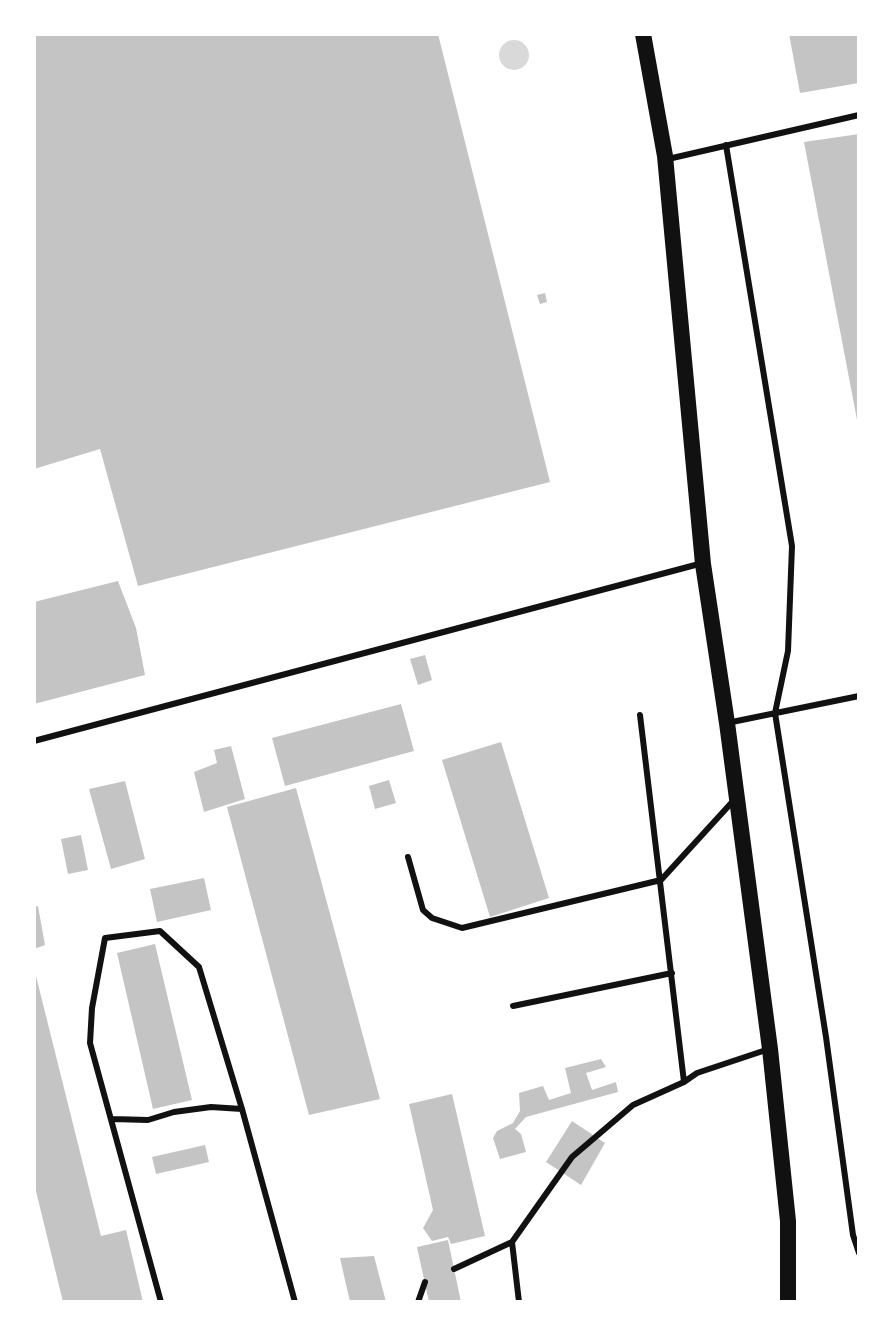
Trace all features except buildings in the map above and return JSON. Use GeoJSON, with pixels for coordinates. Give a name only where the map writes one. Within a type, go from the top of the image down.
{"type":"FeatureCollection","features":[{"type":"Feature","properties":{"kind":"main road"},"geometry":{"type":"LineString","coordinates":[[643,34],[665,159],[703,564],[770,1049],[788,1221],[788,1302]]}},
{"type":"Feature","properties":{"kind":"lane"},"geometry":{"type":"LineString","coordinates":[[665,159],[859,115]]}},
{"type":"Feature","properties":{"kind":"lane"},"geometry":{"type":"LineString","coordinates":[[726,145],[792,546],[788,651],[775,713],[826,1037],[853,1235],[859,1253]]}},
{"type":"Feature","properties":{"kind":"lane"},"geometry":{"type":"LineString","coordinates":[[34,741],[703,564]]}},
{"type":"Feature","properties":{"kind":"lane"},"geometry":{"type":"LineString","coordinates":[[727,723],[859,696]]}},
{"type":"Feature","properties":{"kind":"lane"},"geometry":{"type":"LineString","coordinates":[[640,715],[684,1082]]}},
{"type":"Feature","properties":{"kind":"lane"},"geometry":{"type":"LineString","coordinates":[[408,857],[423,910],[432,918],[462,928],[661,880],[737,797]]}},
{"type":"Feature","properties":{"kind":"lane"},"geometry":{"type":"LineString","coordinates":[[161,1302],[90,1043],[92,1008],[105,938],[160,931],[199,967],[295,1302]]}},
{"type":"Feature","properties":{"kind":"lane"},"geometry":{"type":"LineString","coordinates":[[513,1006],[672,973]]}},
{"type":"Feature","properties":{"kind":"lane"},"geometry":{"type":"LineString","coordinates":[[454,1269],[512,1242],[572,1157],[633,1105],[697,1073],[770,1049]]}},
{"type":"Feature","properties":{"kind":"lane"},"geometry":{"type":"LineString","coordinates":[[112,1119],[148,1120],[174,1112],[211,1107],[242,1109]]}},
{"type":"Feature","properties":{"kind":"lane"},"geometry":{"type":"LineString","coordinates":[[512,1242],[519,1302]]}},
{"type":"Feature","properties":{"kind":"lane"},"geometry":{"type":"LineString","coordinates":[[418,1302],[425,1282]]}},
{"type":"Feature","properties":{"kind":"shaded area"},"geometry":{"type":"Polygon","coordinates":[[[514,40],[520,41],[528,49],[528,61],[520,69],[514,70],[508,69],[500,61],[499,55],[500,49],[508,41],[514,40]]]}}]}
